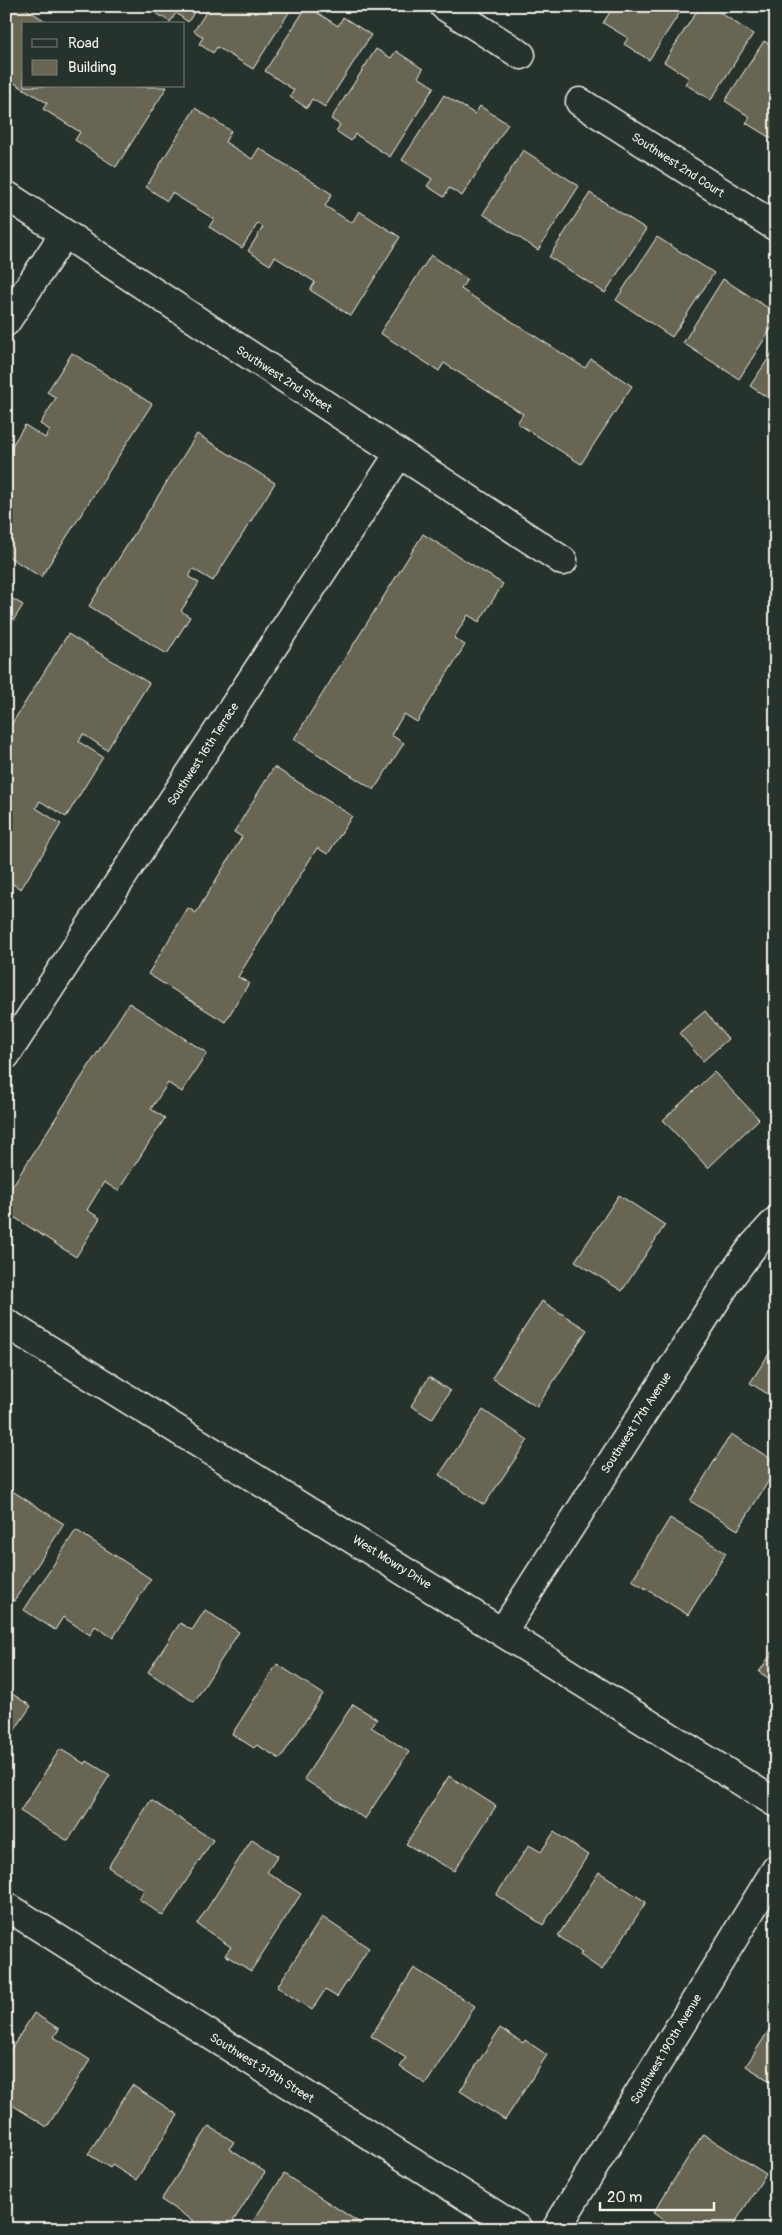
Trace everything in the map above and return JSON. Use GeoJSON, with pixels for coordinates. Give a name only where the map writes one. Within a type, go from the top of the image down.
{"type":"FeatureCollection","features":[{"type":"Feature","properties":{"kind":"street"},"geometry":{"type":"LineString","coordinates":[[444,6],[521,55]]}},
{"type":"Feature","properties":{"kind":"street","name":"Southwest 2nd Court"},"geometry":{"type":"LineString","coordinates":[[580,102],[776,228]]}},
{"type":"Feature","properties":{"kind":"street","name":"Southwest 2nd Street"},"geometry":{"type":"LineString","coordinates":[[6,195],[563,561]]}},
{"type":"Feature","properties":{"kind":"street"},"geometry":{"type":"LineString","coordinates":[[6,322],[64,234]]}},
{"type":"Feature","properties":{"kind":"street","name":"Southwest 16th Terrace"},"geometry":{"type":"LineString","coordinates":[[6,1054],[399,454]]}},
{"type":"Feature","properties":{"kind":"street","name":"Southwest 17th Avenue"},"geometry":{"type":"LineString","coordinates":[[503,1631],[718,1296],[754,1244],[776,1221]]}},
{"type":"Feature","properties":{"kind":"street","name":"West Mowry Drive"},"geometry":{"type":"LineString","coordinates":[[6,1324],[503,1631],[776,1803]]}},
{"type":"Feature","properties":{"kind":"street","name":"Southwest 190th Avenue"},"geometry":{"type":"LineString","coordinates":[[556,2229],[776,1869]]}},
{"type":"Feature","properties":{"kind":"street","name":"Southwest 319th Street"},"geometry":{"type":"LineString","coordinates":[[6,1906],[518,2229]]}},
{"type":"Feature","properties":{"kind":"building"},"geometry":{"type":"Polygon","coordinates":[[[6,6],[22,6],[47,22],[22,22],[22,88],[6,78],[6,6]]]}},
{"type":"Feature","properties":{"kind":"building"},"geometry":{"type":"Polygon","coordinates":[[[156,6],[198,6],[188,22],[176,13],[170,22],[153,11],[156,6]]]}},
{"type":"Feature","properties":{"kind":"building"},"geometry":{"type":"Polygon","coordinates":[[[210,6],[293,6],[253,69],[217,47],[213,53],[199,44],[203,37],[194,31],[210,6]]]}},
{"type":"Feature","properties":{"kind":"building"},"geometry":{"type":"Polygon","coordinates":[[[307,6],[338,26],[343,17],[371,35],[325,107],[312,99],[307,108],[290,97],[294,90],[265,71],[307,6]]]}},
{"type":"Feature","properties":{"kind":"building"},"geometry":{"type":"Polygon","coordinates":[[[614,6],[684,6],[649,60],[624,44],[628,38],[603,23],[614,6]]]}},
{"type":"Feature","properties":{"kind":"building"},"geometry":{"type":"Polygon","coordinates":[[[700,6],[710,6],[753,34],[711,100],[685,84],[689,78],[664,62],[700,6]]]}},
{"type":"Feature","properties":{"kind":"building"},"geometry":{"type":"Polygon","coordinates":[[[764,41],[776,48],[776,132],[772,139],[746,123],[750,117],[725,101],[764,41]]]}},
{"type":"Feature","properties":{"kind":"building"},"geometry":{"type":"Polygon","coordinates":[[[376,49],[391,58],[396,51],[423,69],[418,77],[434,87],[390,157],[355,134],[351,141],[336,131],[340,125],[331,119],[376,49]]]}},
{"type":"Feature","properties":{"kind":"building"},"geometry":{"type":"Polygon","coordinates":[[[22,88],[166,88],[116,167],[75,140],[80,132],[43,109],[47,103],[22,88]]]}},
{"type":"Feature","properties":{"kind":"building"},"geometry":{"type":"Polygon","coordinates":[[[444,95],[475,114],[480,106],[508,124],[462,196],[449,188],[444,197],[427,186],[432,179],[402,160],[444,95]]]}},
{"type":"Feature","properties":{"kind":"building"},"geometry":{"type":"Polygon","coordinates":[[[195,108],[231,131],[225,142],[252,159],[259,148],[332,194],[325,206],[352,223],[359,211],[400,237],[351,316],[310,290],[315,282],[275,257],[270,265],[248,251],[263,227],[258,223],[242,248],[209,227],[214,219],[172,193],[167,201],[146,187],[195,108]]]}},
{"type":"Feature","properties":{"kind":"building"},"geometry":{"type":"Polygon","coordinates":[[[523,150],[579,186],[538,250],[483,214],[523,150]]]}},
{"type":"Feature","properties":{"kind":"building"},"geometry":{"type":"Polygon","coordinates":[[[590,193],[646,229],[605,293],[549,257],[590,193]]]}},
{"type":"Feature","properties":{"kind":"building"},"geometry":{"type":"Polygon","coordinates":[[[657,237],[714,273],[672,337],[616,300],[657,237]]]}},
{"type":"Feature","properties":{"kind":"building"},"geometry":{"type":"Polygon","coordinates":[[[431,255],[467,279],[461,289],[585,368],[591,359],[632,386],[581,464],[517,423],[523,414],[444,363],[439,371],[380,333],[431,255]]]}},
{"type":"Feature","properties":{"kind":"building"},"geometry":{"type":"Polygon","coordinates":[[[723,279],[776,313],[776,321],[739,379],[683,343],[723,279]]]}},
{"type":"Feature","properties":{"kind":"building"},"geometry":{"type":"Polygon","coordinates":[[[776,347],[776,403],[750,386],[776,347]]]}},
{"type":"Feature","properties":{"kind":"building"},"geometry":{"type":"Polygon","coordinates":[[[72,353],[152,404],[41,577],[6,555],[6,455],[25,425],[45,438],[50,430],[40,424],[56,398],[47,392],[72,353]]]}},
{"type":"Feature","properties":{"kind":"building"},"geometry":{"type":"Polygon","coordinates":[[[197,434],[275,483],[213,581],[193,569],[189,577],[199,583],[181,611],[190,617],[167,654],[89,606],[197,434]]]}},
{"type":"Feature","properties":{"kind":"building"},"geometry":{"type":"Polygon","coordinates":[[[423,534],[503,584],[479,622],[468,615],[454,638],[465,645],[417,722],[404,714],[391,735],[404,743],[374,790],[294,739],[423,534]]]}},
{"type":"Feature","properties":{"kind":"building"},"geometry":{"type":"Polygon","coordinates":[[[6,595],[23,605],[6,632],[6,595]]]}},
{"type":"Feature","properties":{"kind":"building"},"geometry":{"type":"Polygon","coordinates":[[[68,634],[149,683],[107,750],[83,734],[79,742],[103,757],[66,817],[40,801],[36,808],[61,824],[21,889],[6,880],[6,733],[68,634]]]}},
{"type":"Feature","properties":{"kind":"building"},"geometry":{"type":"Polygon","coordinates":[[[274,767],[352,816],[328,854],[317,848],[238,977],[249,983],[225,1022],[148,974],[188,908],[196,913],[242,837],[234,832],[274,767]]]}},
{"type":"Feature","properties":{"kind":"building"},"geometry":{"type":"Polygon","coordinates":[[[129,1003],[207,1053],[182,1092],[168,1083],[151,1109],[165,1118],[118,1191],[104,1182],[87,1210],[100,1218],[76,1257],[6,1212],[6,1196],[129,1003]]]}},
{"type":"Feature","properties":{"kind":"building"},"geometry":{"type":"Polygon","coordinates":[[[705,1011],[728,1039],[703,1061],[679,1033],[705,1011]]]}},
{"type":"Feature","properties":{"kind":"building"},"geometry":{"type":"Polygon","coordinates":[[[714,1072],[759,1119],[708,1168],[663,1120],[714,1072]]]}},
{"type":"Feature","properties":{"kind":"building"},"geometry":{"type":"Polygon","coordinates":[[[619,1195],[665,1225],[622,1291],[575,1261],[619,1195]]]}},
{"type":"Feature","properties":{"kind":"building"},"geometry":{"type":"Polygon","coordinates":[[[542,1301],[587,1330],[537,1407],[492,1378],[542,1301]]]}},
{"type":"Feature","properties":{"kind":"building"},"geometry":{"type":"Polygon","coordinates":[[[776,1343],[776,1399],[750,1383],[776,1343]]]}},
{"type":"Feature","properties":{"kind":"building"},"geometry":{"type":"Polygon","coordinates":[[[429,1377],[450,1391],[432,1419],[411,1406],[429,1377]]]}},
{"type":"Feature","properties":{"kind":"building"},"geometry":{"type":"Polygon","coordinates":[[[483,1410],[528,1440],[484,1505],[439,1475],[483,1410]]]}},
{"type":"Feature","properties":{"kind":"building"},"geometry":{"type":"Polygon","coordinates":[[[731,1434],[776,1462],[776,1469],[738,1530],[690,1501],[731,1434]]]}},
{"type":"Feature","properties":{"kind":"building"},"geometry":{"type":"Polygon","coordinates":[[[6,1487],[64,1524],[14,1601],[6,1596],[6,1487]]]}},
{"type":"Feature","properties":{"kind":"building"},"geometry":{"type":"Polygon","coordinates":[[[670,1518],[726,1553],[688,1615],[632,1580],[670,1518]]]}},
{"type":"Feature","properties":{"kind":"building"},"geometry":{"type":"Polygon","coordinates":[[[76,1530],[151,1579],[113,1638],[95,1626],[90,1635],[63,1617],[55,1630],[24,1610],[76,1530]]]}},
{"type":"Feature","properties":{"kind":"building"},"geometry":{"type":"Polygon","coordinates":[[[205,1610],[239,1632],[194,1702],[148,1672],[180,1623],[192,1630],[205,1610]]]}},
{"type":"Feature","properties":{"kind":"building"},"geometry":{"type":"Polygon","coordinates":[[[776,1647],[776,1683],[759,1672],[776,1647]]]}},
{"type":"Feature","properties":{"kind":"building"},"geometry":{"type":"Polygon","coordinates":[[[277,1664],[323,1694],[280,1759],[257,1745],[254,1748],[232,1734],[277,1664]]]}},
{"type":"Feature","properties":{"kind":"building"},"geometry":{"type":"Polygon","coordinates":[[[6,1690],[31,1706],[6,1743],[6,1690]]]}},
{"type":"Feature","properties":{"kind":"building"},"geometry":{"type":"Polygon","coordinates":[[[353,1704],[377,1719],[371,1727],[409,1752],[365,1819],[304,1779],[353,1704]]]}},
{"type":"Feature","properties":{"kind":"building"},"geometry":{"type":"Polygon","coordinates":[[[60,1749],[85,1764],[87,1761],[110,1775],[68,1841],[20,1811],[60,1749]]]}},
{"type":"Feature","properties":{"kind":"building"},"geometry":{"type":"Polygon","coordinates":[[[449,1776],[496,1806],[454,1871],[406,1844],[449,1776]]]}},
{"type":"Feature","properties":{"kind":"building"},"geometry":{"type":"Polygon","coordinates":[[[151,1800],[213,1840],[163,1916],[139,1899],[144,1890],[108,1867],[151,1800]]]}},
{"type":"Feature","properties":{"kind":"building"},"geometry":{"type":"Polygon","coordinates":[[[554,1832],[588,1855],[543,1925],[496,1895],[529,1845],[541,1852],[554,1832]]]}},
{"type":"Feature","properties":{"kind":"building"},"geometry":{"type":"Polygon","coordinates":[[[252,1839],[278,1856],[267,1872],[301,1894],[251,1971],[225,1955],[231,1947],[197,1924],[252,1839]]]}},
{"type":"Feature","properties":{"kind":"building"},"geometry":{"type":"Polygon","coordinates":[[[599,1872],[646,1902],[602,1970],[580,1955],[582,1952],[558,1936],[599,1872]]]}},
{"type":"Feature","properties":{"kind":"building"},"geometry":{"type":"Polygon","coordinates":[[[322,1917],[369,1948],[337,1997],[325,1990],[312,2010],[277,1987],[322,1917]]]}},
{"type":"Feature","properties":{"kind":"building"},"geometry":{"type":"Polygon","coordinates":[[[414,1968],[475,2006],[426,2084],[400,2067],[406,2058],[371,2036],[414,1968]]]}},
{"type":"Feature","properties":{"kind":"building"},"geometry":{"type":"Polygon","coordinates":[[[34,2013],[59,2029],[54,2037],[90,2060],[47,2127],[6,2101],[6,2057],[34,2013]]]}},
{"type":"Feature","properties":{"kind":"building"},"geometry":{"type":"Polygon","coordinates":[[[776,2019],[776,2085],[746,2066],[776,2019]]]}},
{"type":"Feature","properties":{"kind":"building"},"geometry":{"type":"Polygon","coordinates":[[[500,2028],[523,2043],[525,2040],[547,2055],[505,2120],[460,2091],[500,2028]]]}},
{"type":"Feature","properties":{"kind":"building"},"geometry":{"type":"Polygon","coordinates":[[[132,2085],[178,2115],[136,2180],[112,2165],[110,2168],[88,2154],[132,2085]]]}},
{"type":"Feature","properties":{"kind":"building"},"geometry":{"type":"Polygon","coordinates":[[[209,2126],[234,2142],[229,2149],[265,2172],[228,2229],[189,2229],[194,2221],[161,2200],[209,2126]]]}},
{"type":"Feature","properties":{"kind":"building"},"geometry":{"type":"Polygon","coordinates":[[[703,2134],[766,2174],[731,2229],[678,2229],[653,2213],[703,2134]]]}},
{"type":"Feature","properties":{"kind":"building"},"geometry":{"type":"Polygon","coordinates":[[[284,2174],[360,2223],[356,2229],[248,2229],[284,2174]]]}}]}
